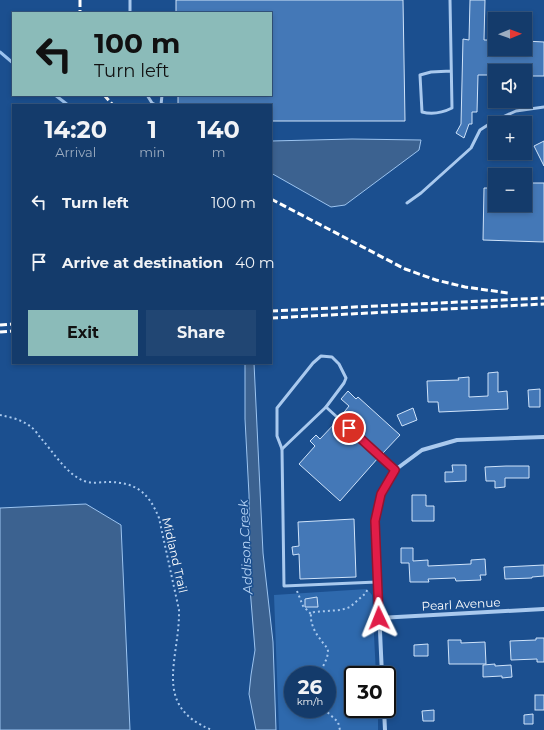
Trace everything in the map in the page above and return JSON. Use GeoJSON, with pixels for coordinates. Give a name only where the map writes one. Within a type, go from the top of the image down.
{"type":"FeatureCollection","features":[{"type":"Feature","properties":{"kind":"street"},"geometry":{"type":"LineString","coordinates":[[382,666],[375,521],[381,494],[395,470],[422,450],[457,440],[544,437]]}},
{"type":"Feature","properties":{"kind":"street","name":"Pearl Avenue"},"geometry":{"type":"LineString","coordinates":[[379,618],[544,609]]}},
{"type":"Feature","properties":{"kind":"street"},"geometry":{"type":"LineString","coordinates":[[384,718],[385,730]]}},
{"type":"Feature","properties":{"kind":"lane"},"geometry":{"type":"LineString","coordinates":[[130,0],[130,12]]}},
{"type":"Feature","properties":{"kind":"lane"},"geometry":{"type":"LineString","coordinates":[[450,0],[452,108],[443,113],[430,114],[422,112],[420,75],[431,72],[451,71]]}},
{"type":"Feature","properties":{"kind":"lane"},"geometry":{"type":"LineString","coordinates":[[148,96],[154,104]]}},
{"type":"Feature","properties":{"kind":"lane"},"geometry":{"type":"LineString","coordinates":[[407,203],[421,193],[471,148],[480,130],[494,121],[516,111],[544,107]]}},
{"type":"Feature","properties":{"kind":"lane"},"geometry":{"type":"LineString","coordinates":[[282,449],[326,407],[344,383],[346,378],[339,364],[332,356],[321,356],[313,363],[276,408],[276,436],[282,449],[284,586],[377,582]]}},
{"type":"Feature","properties":{"kind":"lane"},"geometry":{"type":"LineString","coordinates":[[326,407],[395,470]]}},
{"type":"Feature","properties":{"kind":"path","name":"Midland Trail"},"geometry":{"type":"LineString","coordinates":[[0,415],[14,418],[31,426],[71,473],[85,481],[98,483],[123,483],[135,487],[146,495],[153,504],[159,518],[179,610],[179,624],[173,676],[174,693],[180,708],[190,718],[201,726],[212,730]]}},
{"type":"Feature","properties":{"kind":"path"},"geometry":{"type":"LineString","coordinates":[[311,614],[314,612],[341,610],[350,607],[368,590],[368,583]]}},
{"type":"Feature","properties":{"kind":"path"},"geometry":{"type":"LineString","coordinates":[[296,586],[303,606],[307,612],[311,614]]}},
{"type":"Feature","properties":{"kind":"path"},"geometry":{"type":"LineString","coordinates":[[311,614],[310,619],[314,631],[328,652],[323,666]]}},
{"type":"Feature","properties":{"kind":"path"},"geometry":{"type":"LineString","coordinates":[[334,718],[338,722],[340,730]]}},
{"type":"Feature","properties":{"kind":"shaded area"},"geometry":{"type":"Polygon","coordinates":[[[352,139],[421,140],[419,150],[345,205],[331,207],[272,174],[272,141],[352,139]]]}},
{"type":"Feature","properties":{"kind":"shaded area"},"geometry":{"type":"Polygon","coordinates":[[[245,364],[254,364],[263,553],[273,642],[276,730],[256,730],[249,694],[255,650],[250,588],[249,495],[245,419],[245,364]]]}},
{"type":"Feature","properties":{"kind":"shaded area"},"geometry":{"type":"Polygon","coordinates":[[[86,504],[121,525],[130,730],[0,730],[0,508],[86,504]]]}},
{"type":"Feature","properties":{"kind":"shaded area"},"geometry":{"type":"Polygon","coordinates":[[[367,589],[372,595],[376,666],[344,666],[344,718],[378,718],[378,730],[279,730],[274,595],[367,589]]]}},
{"type":"Feature","properties":{"kind":"building"},"geometry":{"type":"Polygon","coordinates":[[[176,0],[403,0],[405,121],[272,121],[272,104],[178,104],[178,96],[272,96],[272,12],[176,12],[176,0]]]}},
{"type":"Feature","properties":{"kind":"building"},"geometry":{"type":"Polygon","coordinates":[[[470,0],[485,0],[484,40],[488,40],[488,56],[532,56],[532,41],[544,42],[544,76],[532,76],[532,64],[488,64],[488,75],[478,75],[477,112],[472,112],[472,124],[469,124],[464,138],[456,133],[461,124],[463,39],[469,40],[470,0]]]}},
{"type":"Feature","properties":{"kind":"building"},"geometry":{"type":"Polygon","coordinates":[[[544,141],[544,166],[534,146],[544,141]]]}},
{"type":"Feature","properties":{"kind":"building"},"geometry":{"type":"Polygon","coordinates":[[[532,183],[544,183],[544,242],[483,240],[484,188],[488,188],[488,212],[532,212],[532,183]]]}},
{"type":"Feature","properties":{"kind":"building"},"geometry":{"type":"Polygon","coordinates":[[[498,372],[498,392],[507,391],[508,409],[439,412],[438,402],[428,402],[427,381],[459,380],[458,378],[469,377],[469,397],[488,396],[488,373],[498,372]]]}},
{"type":"Feature","properties":{"kind":"building"},"geometry":{"type":"Polygon","coordinates":[[[540,389],[540,407],[529,407],[528,390],[540,389]]]}},
{"type":"Feature","properties":{"kind":"building"},"geometry":{"type":"Polygon","coordinates":[[[348,391],[356,399],[358,397],[400,435],[382,454],[341,416],[349,406],[341,399],[348,391]]]}},
{"type":"Feature","properties":{"kind":"building"},"geometry":{"type":"Polygon","coordinates":[[[413,408],[417,420],[402,426],[397,415],[413,408]]]}},
{"type":"Feature","properties":{"kind":"building"},"geometry":{"type":"Polygon","coordinates":[[[337,421],[378,458],[340,501],[299,464],[315,446],[310,441],[316,435],[320,439],[337,421]]]}},
{"type":"Feature","properties":{"kind":"building"},"geometry":{"type":"Polygon","coordinates":[[[452,465],[466,465],[466,481],[445,482],[445,472],[453,472],[452,465]]]}},
{"type":"Feature","properties":{"kind":"building"},"geometry":{"type":"Polygon","coordinates":[[[529,466],[529,478],[505,478],[505,487],[495,488],[495,481],[486,481],[485,467],[529,466]]]}},
{"type":"Feature","properties":{"kind":"building"},"geometry":{"type":"Polygon","coordinates":[[[412,495],[426,495],[426,506],[434,506],[434,521],[412,521],[412,495]]]}},
{"type":"Feature","properties":{"kind":"building"},"geometry":{"type":"Polygon","coordinates":[[[354,519],[356,577],[300,579],[299,554],[293,555],[292,547],[299,546],[298,522],[354,519]]]}},
{"type":"Feature","properties":{"kind":"building"},"geometry":{"type":"Polygon","coordinates":[[[401,548],[413,548],[413,561],[428,560],[428,566],[471,564],[471,560],[485,559],[486,575],[480,575],[481,580],[456,581],[455,578],[428,579],[429,582],[410,582],[409,563],[401,563],[401,548]]]}},
{"type":"Feature","properties":{"kind":"building"},"geometry":{"type":"Polygon","coordinates":[[[544,565],[544,576],[505,579],[504,567],[544,565]]]}},
{"type":"Feature","properties":{"kind":"building"},"geometry":{"type":"Polygon","coordinates":[[[317,597],[318,607],[305,607],[305,599],[317,597]]]}},
{"type":"Feature","properties":{"kind":"building"},"geometry":{"type":"Polygon","coordinates":[[[536,638],[544,638],[544,662],[537,662],[537,659],[511,660],[510,641],[536,640],[536,638]]]}},
{"type":"Feature","properties":{"kind":"building"},"geometry":{"type":"Polygon","coordinates":[[[448,640],[461,640],[461,643],[485,642],[486,664],[449,664],[448,640]]]}},
{"type":"Feature","properties":{"kind":"building"},"geometry":{"type":"Polygon","coordinates":[[[428,644],[428,656],[414,656],[414,645],[428,644]]]}},
{"type":"Feature","properties":{"kind":"building"},"geometry":{"type":"Polygon","coordinates":[[[495,664],[495,666],[511,665],[512,677],[483,677],[483,665],[495,664]]]}},
{"type":"Feature","properties":{"kind":"building"},"geometry":{"type":"Polygon","coordinates":[[[535,695],[544,695],[544,710],[535,710],[535,695]]]}},
{"type":"Feature","properties":{"kind":"building"},"geometry":{"type":"Polygon","coordinates":[[[434,710],[434,721],[423,721],[422,711],[434,710]]]}},
{"type":"Feature","properties":{"kind":"building"},"geometry":{"type":"Polygon","coordinates":[[[533,714],[533,724],[524,724],[524,715],[533,714]]]}},
{"type":"Feature","properties":{"kind":"waterway","name":"Addison Creek"},"geometry":{"type":"LineString","coordinates":[[0,52],[12,62]]}},
{"type":"Feature","properties":{"kind":"waterway","name":"Addison Creek"},"geometry":{"type":"LineString","coordinates":[[56,96],[67,104]]}},
{"type":"Feature","properties":{"kind":"railway"},"geometry":{"type":"LineString","coordinates":[[80,0],[80,12]]}},
{"type":"Feature","properties":{"kind":"railway"},"geometry":{"type":"LineString","coordinates":[[105,96],[112,104]]}},
{"type":"Feature","properties":{"kind":"railway"},"geometry":{"type":"LineString","coordinates":[[272,200],[405,269],[436,280],[465,287],[508,293]]}},
{"type":"Feature","properties":{"kind":"railway"},"geometry":{"type":"LineString","coordinates":[[272,311],[544,298]]}},
{"type":"Feature","properties":{"kind":"railway"},"geometry":{"type":"LineString","coordinates":[[272,318],[544,304]]}},
{"type":"Feature","properties":{"kind":"railway"},"geometry":{"type":"LineString","coordinates":[[0,325],[12,324]]}},
{"type":"Feature","properties":{"kind":"railway"},"geometry":{"type":"LineString","coordinates":[[0,332],[12,331]]}},
{"type":"Feature","properties":{"kind":"route"},"geometry":{"type":"LineString","coordinates":[[349,428],[395,470],[381,494],[375,521],[379,618]]}}]}
